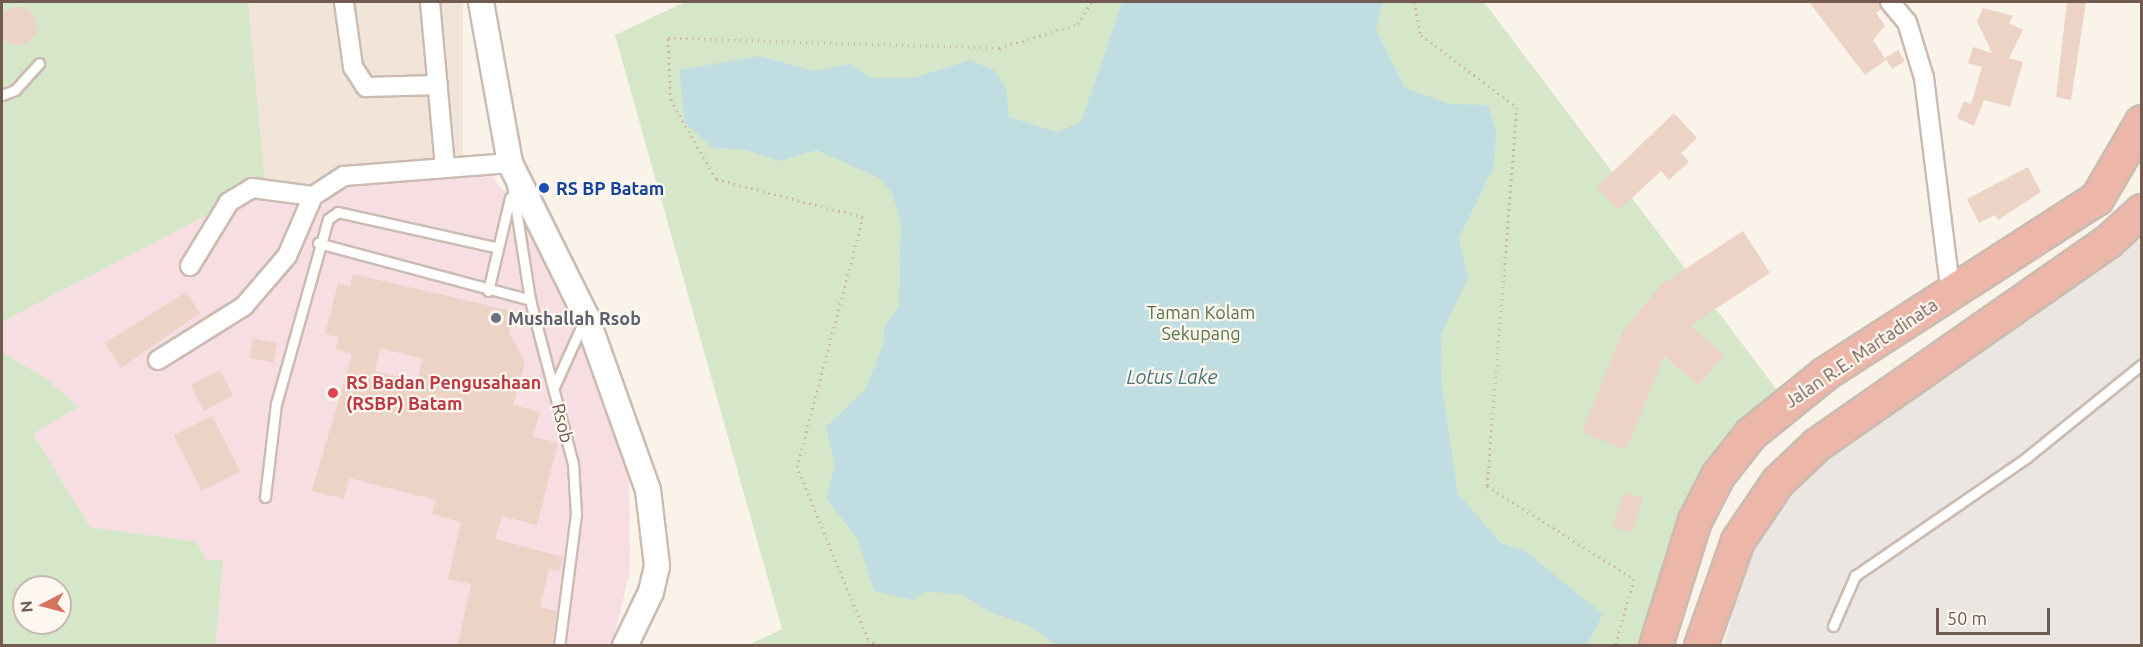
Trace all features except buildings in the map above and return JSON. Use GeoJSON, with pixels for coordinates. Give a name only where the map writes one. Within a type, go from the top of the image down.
{"type":"FeatureCollection","features":[{"type":"Feature","properties":{"kind":"highway","name":"Jalan R.E. Martadinata"},"geometry":{"type":"LineString","coordinates":[[1656,645],[1695,521],[1719,476],[1751,434],[1825,374],[2097,199],[2142,122]]}},
{"type":"Feature","properties":{"kind":"highway"},"geometry":{"type":"LineString","coordinates":[[1701,645],[1738,541],[1778,482],[1817,444],[2108,242],[2142,211]]}},
{"type":"Feature","properties":{"kind":"street"},"geometry":{"type":"LineString","coordinates":[[344,2],[353,67],[366,87],[438,85]]}},
{"type":"Feature","properties":{"kind":"street"},"geometry":{"type":"LineString","coordinates":[[430,2],[445,167]]}},
{"type":"Feature","properties":{"kind":"street"},"geometry":{"type":"LineString","coordinates":[[481,2],[511,166],[586,316],[648,490],[654,537],[651,592],[625,645]]}},
{"type":"Feature","properties":{"kind":"street"},"geometry":{"type":"LineString","coordinates":[[1890,2],[1908,22],[1924,78],[1951,294]]}},
{"type":"Feature","properties":{"kind":"street"},"geometry":{"type":"LineString","coordinates":[[158,360],[244,306],[287,256],[313,196],[344,176],[445,167],[511,166]]}},
{"type":"Feature","properties":{"kind":"street"},"geometry":{"type":"LineString","coordinates":[[190,266],[229,202],[252,188],[313,196]]}},
{"type":"Feature","properties":{"kind":"lane"},"geometry":{"type":"LineString","coordinates":[[2,95],[15,90],[39,63]]}},
{"type":"Feature","properties":{"kind":"lane","name":"Rsob"},"geometry":{"type":"LineString","coordinates":[[511,166],[510,197],[530,300],[573,464],[576,514],[559,645]]}},
{"type":"Feature","properties":{"kind":"lane"},"geometry":{"type":"LineString","coordinates":[[488,291],[494,247],[510,197]]}},
{"type":"Feature","properties":{"kind":"lane"},"geometry":{"type":"LineString","coordinates":[[265,497],[276,405],[318,243],[328,219],[338,212],[494,247]]}},
{"type":"Feature","properties":{"kind":"lane"},"geometry":{"type":"LineString","coordinates":[[318,243],[488,291],[530,300]]}},
{"type":"Feature","properties":{"kind":"lane"},"geometry":{"type":"LineString","coordinates":[[554,387],[586,316]]}},
{"type":"Feature","properties":{"kind":"lane"},"geometry":{"type":"LineString","coordinates":[[1833,626],[1855,576],[2026,458],[2142,364]]}},
{"type":"Feature","properties":{"kind":"path"},"geometry":{"type":"LineString","coordinates":[[879,645],[868,639],[797,467],[863,217],[716,179],[671,100],[668,38],[999,48],[1078,24],[1092,2]]}},
{"type":"Feature","properties":{"kind":"path"},"geometry":{"type":"LineString","coordinates":[[1414,2],[1421,35],[1517,107],[1487,486],[1634,579],[1615,645]]}},
{"type":"Feature","properties":{"kind":"shaded area"},"geometry":{"type":"Polygon","coordinates":[[[248,2],[463,2],[463,186],[248,186],[248,2]]]}},
{"type":"Feature","properties":{"kind":"shaded area","name":"RS Badan Pengusahaan (RSBP) Batam"},"geometry":{"type":"Polygon","coordinates":[[[485,165],[502,190],[513,190],[592,362],[629,471],[630,571],[612,645],[216,645],[223,560],[206,560],[197,542],[90,527],[32,434],[78,408],[47,379],[2,352],[2,322],[265,185],[485,165]]]}},
{"type":"Feature","properties":{"kind":"shaded area"},"geometry":{"type":"Polygon","coordinates":[[[2141,239],[2141,645],[1724,646],[1749,549],[1811,472],[1841,445],[2141,239]]]}},
{"type":"Feature","properties":{"kind":"green space"},"geometry":{"type":"Polygon","coordinates":[[[2,2],[248,2],[265,185],[2,322],[2,2]]]}},
{"type":"Feature","properties":{"kind":"green space","name":"Lotus Lake"},"geometry":{"type":"Polygon","coordinates":[[[685,2],[1484,2],[1786,402],[1751,434],[1656,645],[749,645],[782,629],[615,35],[685,2]]]}},
{"type":"Feature","properties":{"kind":"green space"},"geometry":{"type":"Polygon","coordinates":[[[2,352],[47,379],[79,407],[33,434],[90,527],[197,542],[206,560],[223,560],[216,645],[2,645],[2,352]]]}},
{"type":"Feature","properties":{"kind":"water","name":"Lotus Lake"},"geometry":{"type":"Polygon","coordinates":[[[1122,2],[1383,2],[1376,30],[1405,88],[1450,104],[1488,105],[1496,132],[1494,166],[1459,238],[1468,278],[1441,335],[1442,388],[1458,494],[1501,543],[1525,551],[1603,614],[1587,645],[1056,645],[1030,626],[990,612],[963,595],[925,591],[913,600],[874,591],[858,539],[826,499],[835,465],[826,427],[865,390],[885,340],[884,327],[899,305],[901,223],[893,195],[881,179],[817,150],[780,161],[746,150],[713,148],[685,123],[679,70],[759,56],[814,71],[851,64],[871,78],[914,78],[970,60],[994,70],[1006,89],[1009,117],[1057,132],[1081,122],[1122,2]]]}},
{"type":"Feature","properties":{"kind":"place","name":"RS BP Batam"},"geometry":{"type":"Point","coordinates":[544,188]}},
{"type":"Feature","properties":{"kind":"place","name":"Mushallah Rsob"},"geometry":{"type":"Point","coordinates":[496,318]}},
{"type":"Feature","properties":{"kind":"place","name":"RS Badan Pengusahaan (RSBP) Batam"},"geometry":{"type":"Point","coordinates":[333,393]}},
{"type":"Feature","properties":{"kind":"park label","name":"Taman Kolam Sekupang"},"geometry":{"type":"Point","coordinates":[1201,323]}}]}
